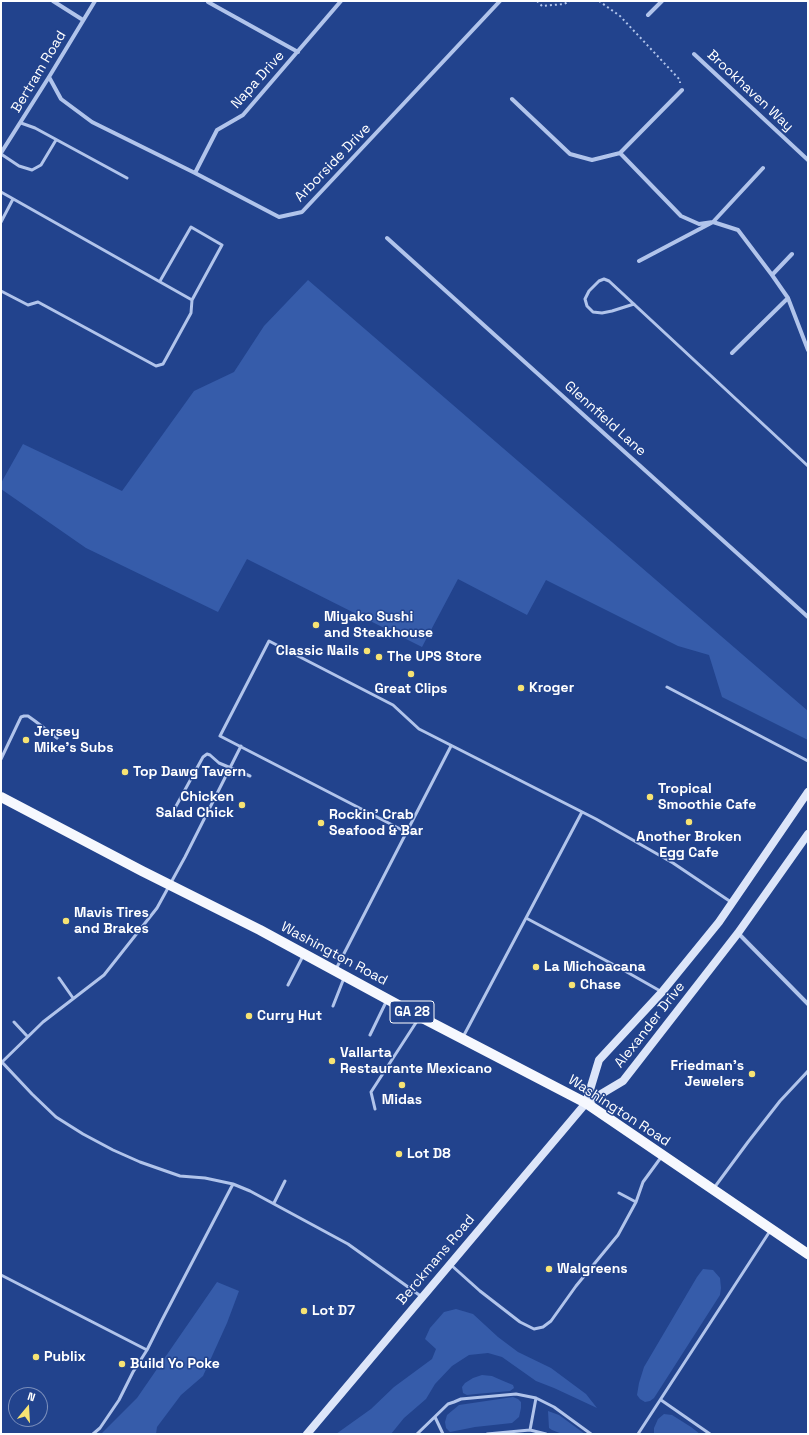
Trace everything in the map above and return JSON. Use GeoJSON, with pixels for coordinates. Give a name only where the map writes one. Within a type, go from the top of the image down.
{"type":"FeatureCollection","features":[{"type":"Feature","properties":{"kind":"main road","name":"Alexander Drive"},"geometry":{"type":"LineString","coordinates":[[586,1103],[599,1060],[662,992],[719,922],[808,792]]}},
{"type":"Feature","properties":{"kind":"main road","name":"Washington Road"},"geometry":{"type":"LineString","coordinates":[[1,797],[304,954],[586,1103],[808,1254]]}},
{"type":"Feature","properties":{"kind":"main road","name":"Alexander Drive"},"geometry":{"type":"LineString","coordinates":[[586,1103],[623,1081],[738,933],[808,834]]}},
{"type":"Feature","properties":{"kind":"main road","name":"Berckmans Road"},"geometry":{"type":"LineString","coordinates":[[307,1434],[586,1103]]}},
{"type":"Feature","properties":{"kind":"street"},"geometry":{"type":"LineString","coordinates":[[53,1],[83,20]]}},
{"type":"Feature","properties":{"kind":"street","name":"Bertram Road"},"geometry":{"type":"LineString","coordinates":[[1,154],[95,1]]}},
{"type":"Feature","properties":{"kind":"street","name":"Napa Drive"},"geometry":{"type":"LineString","coordinates":[[195,173],[217,130],[243,115],[341,1]]}},
{"type":"Feature","properties":{"kind":"street","name":"Arborside Drive"},"geometry":{"type":"LineString","coordinates":[[49,77],[61,99],[92,122],[279,217],[302,212],[500,1]]}},
{"type":"Feature","properties":{"kind":"street"},"geometry":{"type":"LineString","coordinates":[[648,15],[662,1]]}},
{"type":"Feature","properties":{"kind":"street"},"geometry":{"type":"LineString","coordinates":[[208,2],[298,52]]}},
{"type":"Feature","properties":{"kind":"street","name":"Brookhaven Way"},"geometry":{"type":"LineString","coordinates":[[694,54],[808,160]]}},
{"type":"Feature","properties":{"kind":"street"},"geometry":{"type":"LineString","coordinates":[[512,99],[570,154],[592,160],[620,153],[682,90]]}},
{"type":"Feature","properties":{"kind":"street"},"geometry":{"type":"LineString","coordinates":[[620,153],[681,216],[699,224],[713,222],[738,230],[788,298],[808,350]]}},
{"type":"Feature","properties":{"kind":"street"},"geometry":{"type":"LineString","coordinates":[[639,261],[713,222],[763,168]]}},
{"type":"Feature","properties":{"kind":"street","name":"Glennfield Lane"},"geometry":{"type":"LineString","coordinates":[[387,238],[808,617]]}},
{"type":"Feature","properties":{"kind":"street"},"geometry":{"type":"LineString","coordinates":[[772,275],[792,254]]}},
{"type":"Feature","properties":{"kind":"street"},"geometry":{"type":"LineString","coordinates":[[732,354],[788,298]]}},
{"type":"Feature","properties":{"kind":"street"},"geometry":{"type":"LineString","coordinates":[[738,933],[808,1004]]}},
{"type":"Feature","properties":{"kind":"lane"},"geometry":{"type":"LineString","coordinates":[[21,123],[35,128],[128,178]]}},
{"type":"Feature","properties":{"kind":"lane"},"geometry":{"type":"LineString","coordinates":[[1,154],[20,166],[32,170],[41,165],[56,140]]}},
{"type":"Feature","properties":{"kind":"lane"},"geometry":{"type":"LineString","coordinates":[[1,192],[192,300]]}},
{"type":"Feature","properties":{"kind":"lane"},"geometry":{"type":"LineString","coordinates":[[1,222],[13,199]]}},
{"type":"Feature","properties":{"kind":"lane"},"geometry":{"type":"LineString","coordinates":[[1,291],[28,306],[38,302],[156,366],[163,364],[191,313],[192,300],[222,245],[191,227],[160,281]]}},
{"type":"Feature","properties":{"kind":"lane"},"geometry":{"type":"LineString","coordinates":[[634,304],[602,313],[593,312],[587,306],[585,300],[589,291],[599,281],[604,279],[609,281],[634,304],[808,466]]}},
{"type":"Feature","properties":{"kind":"lane"},"geometry":{"type":"LineString","coordinates":[[406,832],[220,736],[269,641],[393,705],[419,729],[582,812],[673,863],[733,902]]}},
{"type":"Feature","properties":{"kind":"lane"},"geometry":{"type":"LineString","coordinates":[[667,687],[808,761]]}},
{"type":"Feature","properties":{"kind":"lane"},"geometry":{"type":"LineString","coordinates":[[1,758],[21,717],[28,716],[58,738]]}},
{"type":"Feature","properties":{"kind":"lane"},"geometry":{"type":"LineString","coordinates":[[241,746],[185,857],[157,908],[104,975],[43,1022],[1,1062],[56,1117],[112,1150],[140,1162],[180,1176],[205,1178],[233,1184],[274,1203],[348,1244],[422,1297]]}},
{"type":"Feature","properties":{"kind":"lane"},"geometry":{"type":"LineString","coordinates":[[335,971],[451,746]]}},
{"type":"Feature","properties":{"kind":"lane"},"geometry":{"type":"LineString","coordinates":[[175,808],[204,755],[210,755],[219,763],[250,776]]}},
{"type":"Feature","properties":{"kind":"lane"},"geometry":{"type":"LineString","coordinates":[[462,1038],[582,812]]}},
{"type":"Feature","properties":{"kind":"lane"},"geometry":{"type":"LineString","coordinates":[[526,918],[662,992]]}},
{"type":"Feature","properties":{"kind":"lane"},"geometry":{"type":"LineString","coordinates":[[288,985],[304,954]]}},
{"type":"Feature","properties":{"kind":"lane"},"geometry":{"type":"LineString","coordinates":[[333,1006],[345,976]]}},
{"type":"Feature","properties":{"kind":"lane"},"geometry":{"type":"LineString","coordinates":[[59,978],[73,998]]}},
{"type":"Feature","properties":{"kind":"lane"},"geometry":{"type":"LineString","coordinates":[[370,1035],[388,999]]}},
{"type":"Feature","properties":{"kind":"lane"},"geometry":{"type":"LineString","coordinates":[[376,1109],[371,1092],[420,1016]]}},
{"type":"Feature","properties":{"kind":"lane"},"geometry":{"type":"LineString","coordinates":[[14,1022],[27,1036]]}},
{"type":"Feature","properties":{"kind":"lane"},"geometry":{"type":"LineString","coordinates":[[713,1189],[780,1102],[808,1071]]}},
{"type":"Feature","properties":{"kind":"lane"},"geometry":{"type":"LineString","coordinates":[[450,1264],[480,1291],[520,1322],[534,1329],[543,1327],[551,1321],[576,1286],[618,1235],[636,1202],[643,1182],[663,1155]]}},
{"type":"Feature","properties":{"kind":"lane"},"geometry":{"type":"LineString","coordinates":[[274,1203],[285,1181]]}},
{"type":"Feature","properties":{"kind":"lane"},"geometry":{"type":"LineString","coordinates":[[93,1434],[100,1428],[119,1400],[133,1372],[147,1350],[233,1184]]}},
{"type":"Feature","properties":{"kind":"lane"},"geometry":{"type":"LineString","coordinates":[[619,1193],[636,1202]]}},
{"type":"Feature","properties":{"kind":"lane"},"geometry":{"type":"LineString","coordinates":[[638,1434],[772,1229]]}},
{"type":"Feature","properties":{"kind":"lane"},"geometry":{"type":"LineString","coordinates":[[1,1275],[147,1350]]}},
{"type":"Feature","properties":{"kind":"lane"},"geometry":{"type":"LineString","coordinates":[[417,1434],[448,1404],[461,1399],[516,1394],[536,1398],[562,1412],[591,1434]]}},
{"type":"Feature","properties":{"kind":"lane"},"geometry":{"type":"LineString","coordinates":[[530,1430],[536,1398]]}},
{"type":"Feature","properties":{"kind":"lane"},"geometry":{"type":"LineString","coordinates":[[661,1400],[710,1434]]}},
{"type":"Feature","properties":{"kind":"lane"},"geometry":{"type":"LineString","coordinates":[[435,1417],[443,1434]]}},
{"type":"Feature","properties":{"kind":"lane"},"geometry":{"type":"LineString","coordinates":[[487,1434],[530,1430],[546,1434]]}},
{"type":"Feature","properties":{"kind":"path"},"geometry":{"type":"LineString","coordinates":[[537,1],[542,6],[564,4],[570,1]]}},
{"type":"Feature","properties":{"kind":"path"},"geometry":{"type":"LineString","coordinates":[[599,1],[620,16],[680,80],[682,90]]}},
{"type":"Feature","properties":{"kind":"shaded area"},"geometry":{"type":"Polygon","coordinates":[[[308,280],[808,711],[808,740],[722,697],[709,655],[678,646],[546,580],[527,615],[458,579],[422,647],[247,559],[218,612],[86,548],[1,489],[1,483],[23,444],[122,491],[194,391],[234,372],[264,326],[308,280]]]}},
{"type":"Feature","properties":{"kind":"shaded area"},"geometry":{"type":"Polygon","coordinates":[[[703,1269],[713,1270],[720,1278],[720,1295],[654,1398],[645,1402],[637,1395],[644,1367],[703,1269]]]}},
{"type":"Feature","properties":{"kind":"shaded area"},"geometry":{"type":"Polygon","coordinates":[[[217,1282],[239,1291],[227,1323],[203,1376],[181,1395],[157,1427],[156,1434],[101,1434],[137,1398],[217,1282]]]}},
{"type":"Feature","properties":{"kind":"shaded area"},"geometry":{"type":"Polygon","coordinates":[[[456,1309],[473,1314],[498,1337],[518,1352],[551,1368],[586,1394],[597,1408],[536,1381],[502,1357],[488,1353],[469,1355],[452,1366],[435,1384],[426,1399],[404,1418],[391,1434],[336,1434],[371,1409],[394,1387],[432,1359],[436,1349],[425,1339],[430,1328],[444,1312],[456,1309]]]}},
{"type":"Feature","properties":{"kind":"shaded area"},"geometry":{"type":"Polygon","coordinates":[[[482,1375],[492,1376],[513,1385],[514,1388],[510,1391],[467,1395],[463,1393],[462,1387],[465,1383],[482,1375]]]}},
{"type":"Feature","properties":{"kind":"shaded area"},"geometry":{"type":"Polygon","coordinates":[[[513,1397],[521,1402],[521,1408],[519,1417],[512,1423],[475,1427],[450,1432],[446,1428],[445,1422],[447,1415],[459,1405],[513,1397]]]}},
{"type":"Feature","properties":{"kind":"shaded area"},"geometry":{"type":"Polygon","coordinates":[[[548,1411],[559,1415],[585,1434],[562,1434],[552,1430],[549,1428],[548,1411]]]}},
{"type":"Feature","properties":{"kind":"shaded area"},"geometry":{"type":"Polygon","coordinates":[[[664,1414],[672,1415],[700,1434],[654,1434],[654,1428],[658,1419],[664,1414]]]}},
{"type":"Feature","properties":{"kind":"place","name":"Miyako Sushi and Steakhouse"},"geometry":{"type":"Point","coordinates":[316,625]}},
{"type":"Feature","properties":{"kind":"place","name":"Classic Nails"},"geometry":{"type":"Point","coordinates":[367,651]}},
{"type":"Feature","properties":{"kind":"place","name":"The UPS Store"},"geometry":{"type":"Point","coordinates":[379,657]}},
{"type":"Feature","properties":{"kind":"place","name":"Great Clips"},"geometry":{"type":"Point","coordinates":[411,674]}},
{"type":"Feature","properties":{"kind":"place","name":"Kroger"},"geometry":{"type":"Point","coordinates":[521,688]}},
{"type":"Feature","properties":{"kind":"place","name":"Jersey Mike's Subs"},"geometry":{"type":"Point","coordinates":[26,740]}},
{"type":"Feature","properties":{"kind":"place","name":"Top Dawg Tavern"},"geometry":{"type":"Point","coordinates":[125,772]}},
{"type":"Feature","properties":{"kind":"place","name":"Tropical Smoothie Cafe"},"geometry":{"type":"Point","coordinates":[650,797]}},
{"type":"Feature","properties":{"kind":"place","name":"Chicken Salad Chick"},"geometry":{"type":"Point","coordinates":[242,805]}},
{"type":"Feature","properties":{"kind":"place","name":"Another Broken Egg Cafe"},"geometry":{"type":"Point","coordinates":[689,822]}},
{"type":"Feature","properties":{"kind":"place","name":"Rockin' Crab Seafood & Bar"},"geometry":{"type":"Point","coordinates":[321,823]}},
{"type":"Feature","properties":{"kind":"place","name":"Mavis Tires and Brakes"},"geometry":{"type":"Point","coordinates":[66,921]}},
{"type":"Feature","properties":{"kind":"place","name":"La Michoacana"},"geometry":{"type":"Point","coordinates":[536,967]}},
{"type":"Feature","properties":{"kind":"place","name":"Chase"},"geometry":{"type":"Point","coordinates":[572,985]}},
{"type":"Feature","properties":{"kind":"place","name":"Curry Hut"},"geometry":{"type":"Point","coordinates":[249,1016]}},
{"type":"Feature","properties":{"kind":"place","name":"Vallarta Restaurante Mexicano"},"geometry":{"type":"Point","coordinates":[332,1061]}},
{"type":"Feature","properties":{"kind":"place","name":"Friedman's Jewelers"},"geometry":{"type":"Point","coordinates":[752,1074]}},
{"type":"Feature","properties":{"kind":"place","name":"Midas"},"geometry":{"type":"Point","coordinates":[402,1085]}},
{"type":"Feature","properties":{"kind":"place","name":"Lot D8"},"geometry":{"type":"Point","coordinates":[399,1154]}},
{"type":"Feature","properties":{"kind":"place","name":"Walgreens"},"geometry":{"type":"Point","coordinates":[549,1269]}},
{"type":"Feature","properties":{"kind":"place","name":"Lot D7"},"geometry":{"type":"Point","coordinates":[304,1311]}},
{"type":"Feature","properties":{"kind":"place","name":"Publix"},"geometry":{"type":"Point","coordinates":[36,1357]}},
{"type":"Feature","properties":{"kind":"place","name":"Build Yo Poke"},"geometry":{"type":"Point","coordinates":[122,1364]}}]}
